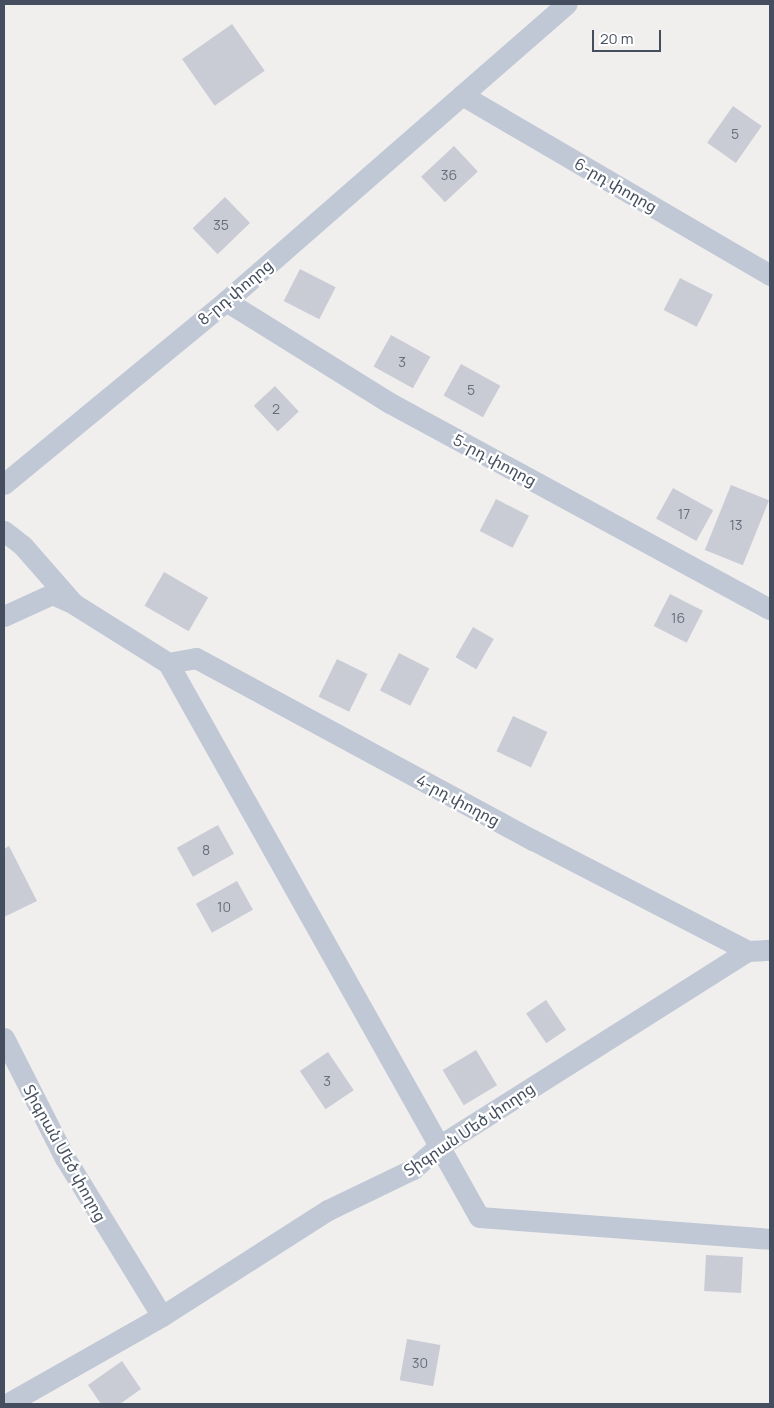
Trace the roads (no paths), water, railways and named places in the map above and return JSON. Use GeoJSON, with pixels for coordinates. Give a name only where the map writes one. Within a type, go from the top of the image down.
{"type":"FeatureCollection","features":[{"type":"Feature","properties":{"kind":"street","name":"8-րդ փողոց"},"geometry":{"type":"LineString","coordinates":[[4,484],[226,301],[567,4]]}},
{"type":"Feature","properties":{"kind":"street","name":"6-րդ փողոց"},"geometry":{"type":"LineString","coordinates":[[462,95],[770,275]]}},
{"type":"Feature","properties":{"kind":"street","name":"5-րդ փողոց"},"geometry":{"type":"LineString","coordinates":[[226,301],[390,403],[770,609]]}},
{"type":"Feature","properties":{"kind":"street"},"geometry":{"type":"LineString","coordinates":[[4,531],[23,546],[74,604]]}},
{"type":"Feature","properties":{"kind":"street"},"geometry":{"type":"LineString","coordinates":[[4,616],[52,594],[74,604],[168,663],[479,1217],[770,1239]]}},
{"type":"Feature","properties":{"kind":"street","name":"4-րդ փողոց"},"geometry":{"type":"LineString","coordinates":[[168,663],[196,658],[533,840],[748,951]]}},
{"type":"Feature","properties":{"kind":"street"},"geometry":{"type":"LineString","coordinates":[[748,951],[770,950]]}},
{"type":"Feature","properties":{"kind":"street","name":"Տիգրան Մեծ փողոց"},"geometry":{"type":"LineString","coordinates":[[7,1404],[39,1398],[162,1316],[328,1210],[413,1169],[439,1146],[748,951]]}},
{"type":"Feature","properties":{"kind":"street","name":"Տիգրան Մեծ փողոց"},"geometry":{"type":"LineString","coordinates":[[4,1038],[65,1158],[162,1316]]}}]}
